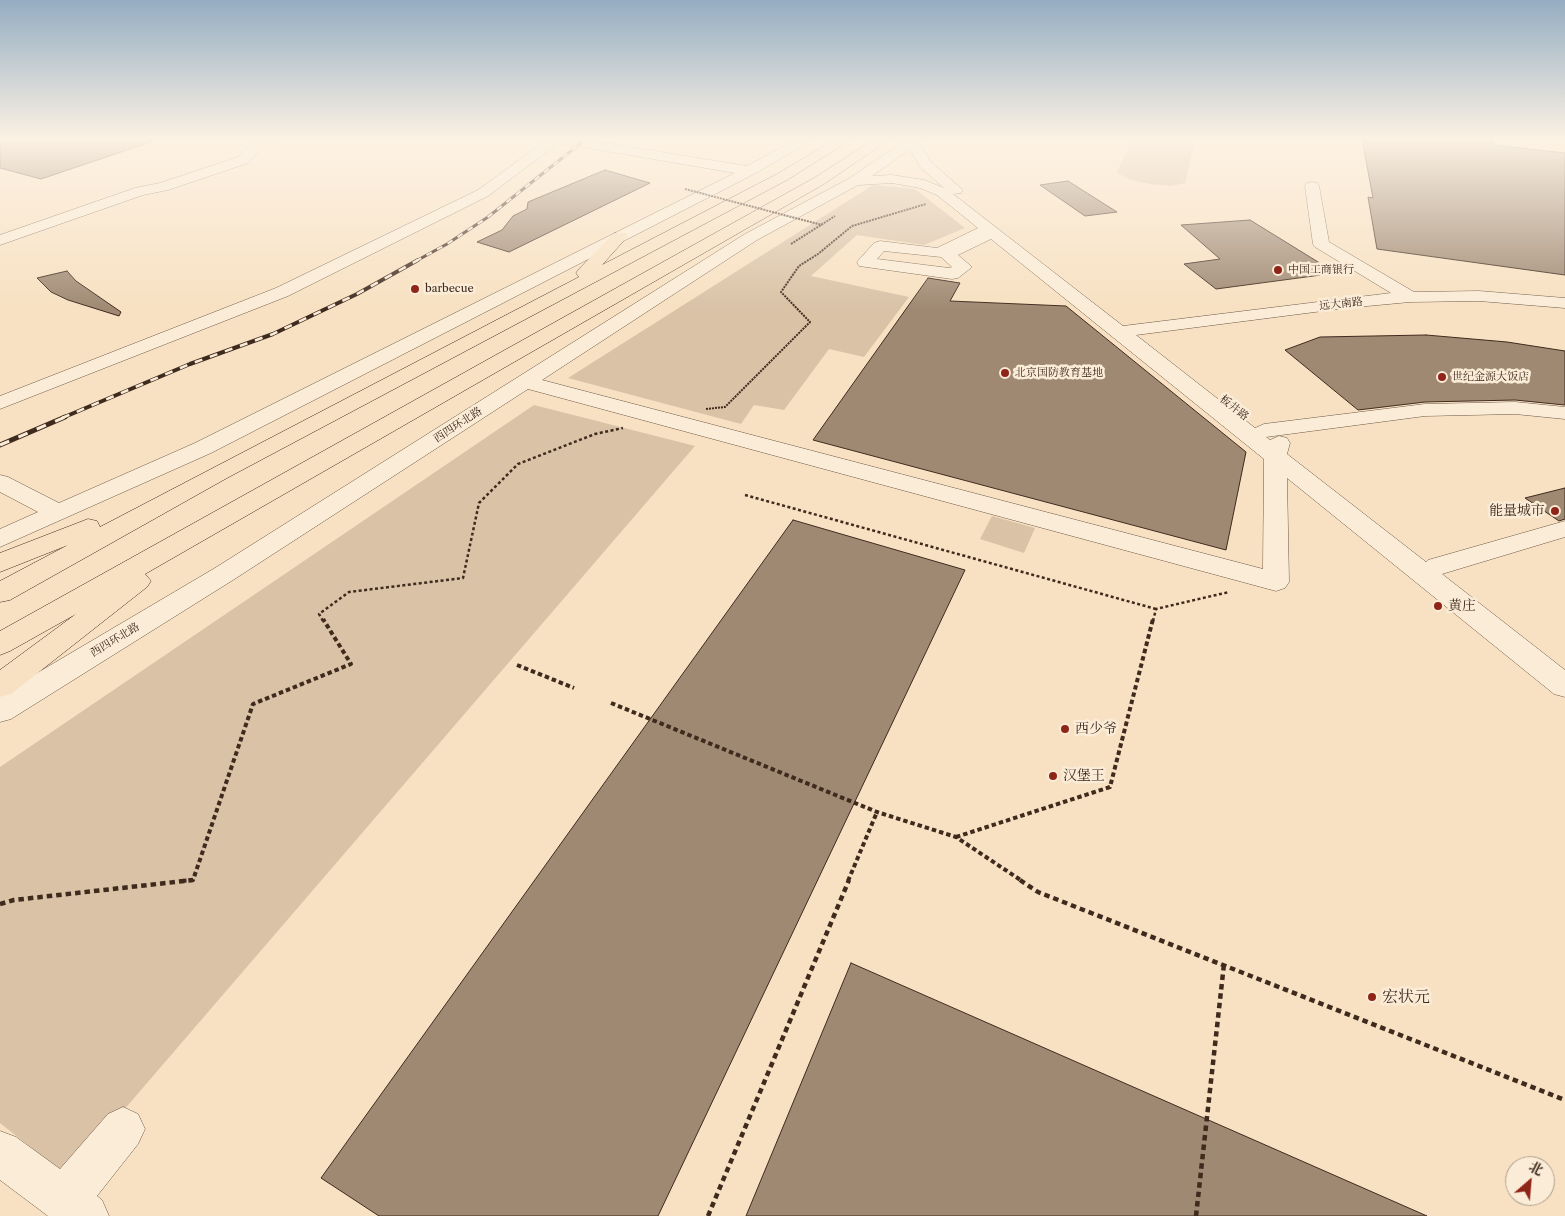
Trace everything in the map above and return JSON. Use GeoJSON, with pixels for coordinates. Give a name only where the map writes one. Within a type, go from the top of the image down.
{"type":"FeatureCollection","features":[{"type":"Feature","properties":{"kind":"highway"},"geometry":{"type":"LineString","coordinates":[[0,593],[219,473],[747,196]]}},
{"type":"Feature","properties":{"kind":"highway"},"geometry":{"type":"LineString","coordinates":[[0,644],[793,196]]}},
{"type":"Feature","properties":{"kind":"highway"},"geometry":{"type":"LineString","coordinates":[[569,290],[620,236]]}},
{"type":"Feature","properties":{"kind":"highway"},"geometry":{"type":"LineString","coordinates":[[642,282],[751,237]]}},
{"type":"Feature","properties":{"kind":"highway"},"geometry":{"type":"LineString","coordinates":[[0,564],[219,473]]}},
{"type":"Feature","properties":{"kind":"highway"},"geometry":{"type":"LineString","coordinates":[[0,686],[230,513]]}},
{"type":"Feature","properties":{"kind":"street"},"geometry":{"type":"LineString","coordinates":[[0,240],[124,196]]}},
{"type":"Feature","properties":{"kind":"street"},"geometry":{"type":"LineString","coordinates":[[0,403],[282,292],[477,196]]}},
{"type":"Feature","properties":{"kind":"street"},"geometry":{"type":"LineString","coordinates":[[0,539],[56,512],[202,448],[701,196]]}},
{"type":"Feature","properties":{"kind":"street","name":"西四环北路"},"geometry":{"type":"LineString","coordinates":[[0,710],[224,574],[751,237],[829,196]]}},
{"type":"Feature","properties":{"kind":"street"},"geometry":{"type":"LineString","coordinates":[[947,196],[990,231],[1126,331],[1272,444],[1437,566],[1565,665]]}},
{"type":"Feature","properties":{"kind":"street"},"geometry":{"type":"LineString","coordinates":[[963,196],[1126,331]]}},
{"type":"Feature","properties":{"kind":"street"},"geometry":{"type":"LineString","coordinates":[[1314,196],[1322,244],[1410,298]]}},
{"type":"Feature","properties":{"kind":"street"},"geometry":{"type":"LineString","coordinates":[[990,231],[947,254],[963,267],[952,274],[865,262],[880,246],[939,253],[990,231]]}},
{"type":"Feature","properties":{"kind":"street","name":"远大南路"},"geometry":{"type":"LineString","coordinates":[[1126,331],[1346,303],[1410,298],[1478,296],[1565,303]]}},
{"type":"Feature","properties":{"kind":"street"},"geometry":{"type":"LineString","coordinates":[[525,382],[1276,582],[1272,444]]}},
{"type":"Feature","properties":{"kind":"street"},"geometry":{"type":"LineString","coordinates":[[1272,444],[1425,410],[1499,408],[1565,413]]}},
{"type":"Feature","properties":{"kind":"street"},"geometry":{"type":"LineString","coordinates":[[1272,444],[1565,686]]}},
{"type":"Feature","properties":{"kind":"street"},"geometry":{"type":"LineString","coordinates":[[0,482],[56,512]]}},
{"type":"Feature","properties":{"kind":"street"},"geometry":{"type":"LineString","coordinates":[[1437,566],[1565,529]]}},
{"type":"Feature","properties":{"kind":"street"},"geometry":{"type":"LineString","coordinates":[[0,1153],[75,1208],[123,1129]]}},
{"type":"Feature","properties":{"kind":"path"},"geometry":{"type":"LineString","coordinates":[[711,196],[822,225]]}},
{"type":"Feature","properties":{"kind":"path"},"geometry":{"type":"LineString","coordinates":[[791,244],[835,216]]}},
{"type":"Feature","properties":{"kind":"path"},"geometry":{"type":"LineString","coordinates":[[745,495],[1156,608],[1276,582]]}},
{"type":"Feature","properties":{"kind":"path"},"geometry":{"type":"LineString","coordinates":[[956,837],[1110,787],[1156,608]]}},
{"type":"Feature","properties":{"kind":"path"},"geometry":{"type":"LineString","coordinates":[[0,904],[14,900],[193,880],[253,704],[351,664],[319,614]]}},
{"type":"Feature","properties":{"kind":"path"},"geometry":{"type":"LineString","coordinates":[[517,665],[574,688]]}},
{"type":"Feature","properties":{"kind":"path"},"geometry":{"type":"LineString","coordinates":[[611,703],[877,812],[956,837],[1038,892],[1565,1100]]}},
{"type":"Feature","properties":{"kind":"path"},"geometry":{"type":"LineString","coordinates":[[708,1216],[877,812]]}},
{"type":"Feature","properties":{"kind":"path"},"geometry":{"type":"LineString","coordinates":[[1196,1216],[1224,964]]}},
{"type":"Feature","properties":{"kind":"shaded area"},"geometry":{"type":"Polygon","coordinates":[[[856,196],[924,196],[965,228],[924,245],[857,235],[811,276],[909,297],[864,357],[829,349],[784,410],[754,405],[741,424],[568,378],[856,196]]]}},
{"type":"Feature","properties":{"kind":"shaded area"},"geometry":{"type":"Polygon","coordinates":[[[534,405],[695,446],[67,1176],[0,1123],[0,767],[534,405]]]}},
{"type":"Feature","properties":{"kind":"shaded area"},"geometry":{"type":"Polygon","coordinates":[[[992,516],[1035,528],[1024,553],[980,539],[992,516]]]}},
{"type":"Feature","properties":{"kind":"building"},"geometry":{"type":"Polygon","coordinates":[[[543,196],[624,196],[509,252],[477,242],[502,230],[513,216],[527,209],[528,202],[543,196]]]}},
{"type":"Feature","properties":{"kind":"building"},"geometry":{"type":"Polygon","coordinates":[[[1056,196],[1091,196],[1117,212],[1085,216],[1056,196]]]}},
{"type":"Feature","properties":{"kind":"building"},"geometry":{"type":"Polygon","coordinates":[[[1373,196],[1565,196],[1565,275],[1377,249],[1368,197],[1373,198],[1373,196]]]}},
{"type":"Feature","properties":{"kind":"building"},"geometry":{"type":"Polygon","coordinates":[[[1250,220],[1336,273],[1216,289],[1184,264],[1220,259],[1181,225],[1250,220]]]}},
{"type":"Feature","properties":{"kind":"building"},"geometry":{"type":"Polygon","coordinates":[[[67,271],[76,281],[121,312],[119,316],[68,300],[51,292],[37,278],[67,271]]]}},
{"type":"Feature","properties":{"kind":"building","name":"北京国防教育基地"},"geometry":{"type":"Polygon","coordinates":[[[928,278],[960,283],[950,301],[1066,306],[1246,452],[1226,550],[813,440],[928,278]]]}},
{"type":"Feature","properties":{"kind":"building","name":"世纪金源大饭店"},"geometry":{"type":"Polygon","coordinates":[[[1426,335],[1507,342],[1565,351],[1565,405],[1515,400],[1425,402],[1358,410],[1285,350],[1320,337],[1426,335]]]}},
{"type":"Feature","properties":{"kind":"building","name":"能量城市"},"geometry":{"type":"Polygon","coordinates":[[[1565,488],[1565,519],[1559,521],[1525,498],[1565,488]]]}},
{"type":"Feature","properties":{"kind":"building"},"geometry":{"type":"Polygon","coordinates":[[[793,520],[965,570],[658,1216],[379,1216],[321,1178],[793,520]]]}},
{"type":"Feature","properties":{"kind":"building"},"geometry":{"type":"Polygon","coordinates":[[[851,963],[1427,1216],[746,1216],[851,963]]]}},
{"type":"Feature","properties":{"kind":"railway"},"geometry":{"type":"LineString","coordinates":[[416,261],[447,244],[488,217],[515,196]]}},
{"type":"Feature","properties":{"kind":"railway"},"geometry":{"type":"LineString","coordinates":[[62,418],[190,364],[273,334],[357,294],[418,260]]}},
{"type":"Feature","properties":{"kind":"railway"},"geometry":{"type":"LineString","coordinates":[[0,445],[65,417]]}},
{"type":"Feature","properties":{"kind":"place","name":"中国工商银行"},"geometry":{"type":"Point","coordinates":[1278,270]}},
{"type":"Feature","properties":{"kind":"place","name":"barbecue"},"geometry":{"type":"Point","coordinates":[415,289]}},
{"type":"Feature","properties":{"kind":"place","name":"北京国防教育基地"},"geometry":{"type":"Point","coordinates":[1005,373]}},
{"type":"Feature","properties":{"kind":"place","name":"世纪金源大饭店"},"geometry":{"type":"Point","coordinates":[1442,377]}},
{"type":"Feature","properties":{"kind":"place","name":"能量城市"},"geometry":{"type":"Point","coordinates":[1555,511]}},
{"type":"Feature","properties":{"kind":"place","name":"黄庄"},"geometry":{"type":"Point","coordinates":[1438,606]}},
{"type":"Feature","properties":{"kind":"place","name":"西少爷"},"geometry":{"type":"Point","coordinates":[1065,729]}},
{"type":"Feature","properties":{"kind":"place","name":"汉堡王"},"geometry":{"type":"Point","coordinates":[1053,776]}},
{"type":"Feature","properties":{"kind":"place","name":"宏状元"},"geometry":{"type":"Point","coordinates":[1372,997]}}]}
